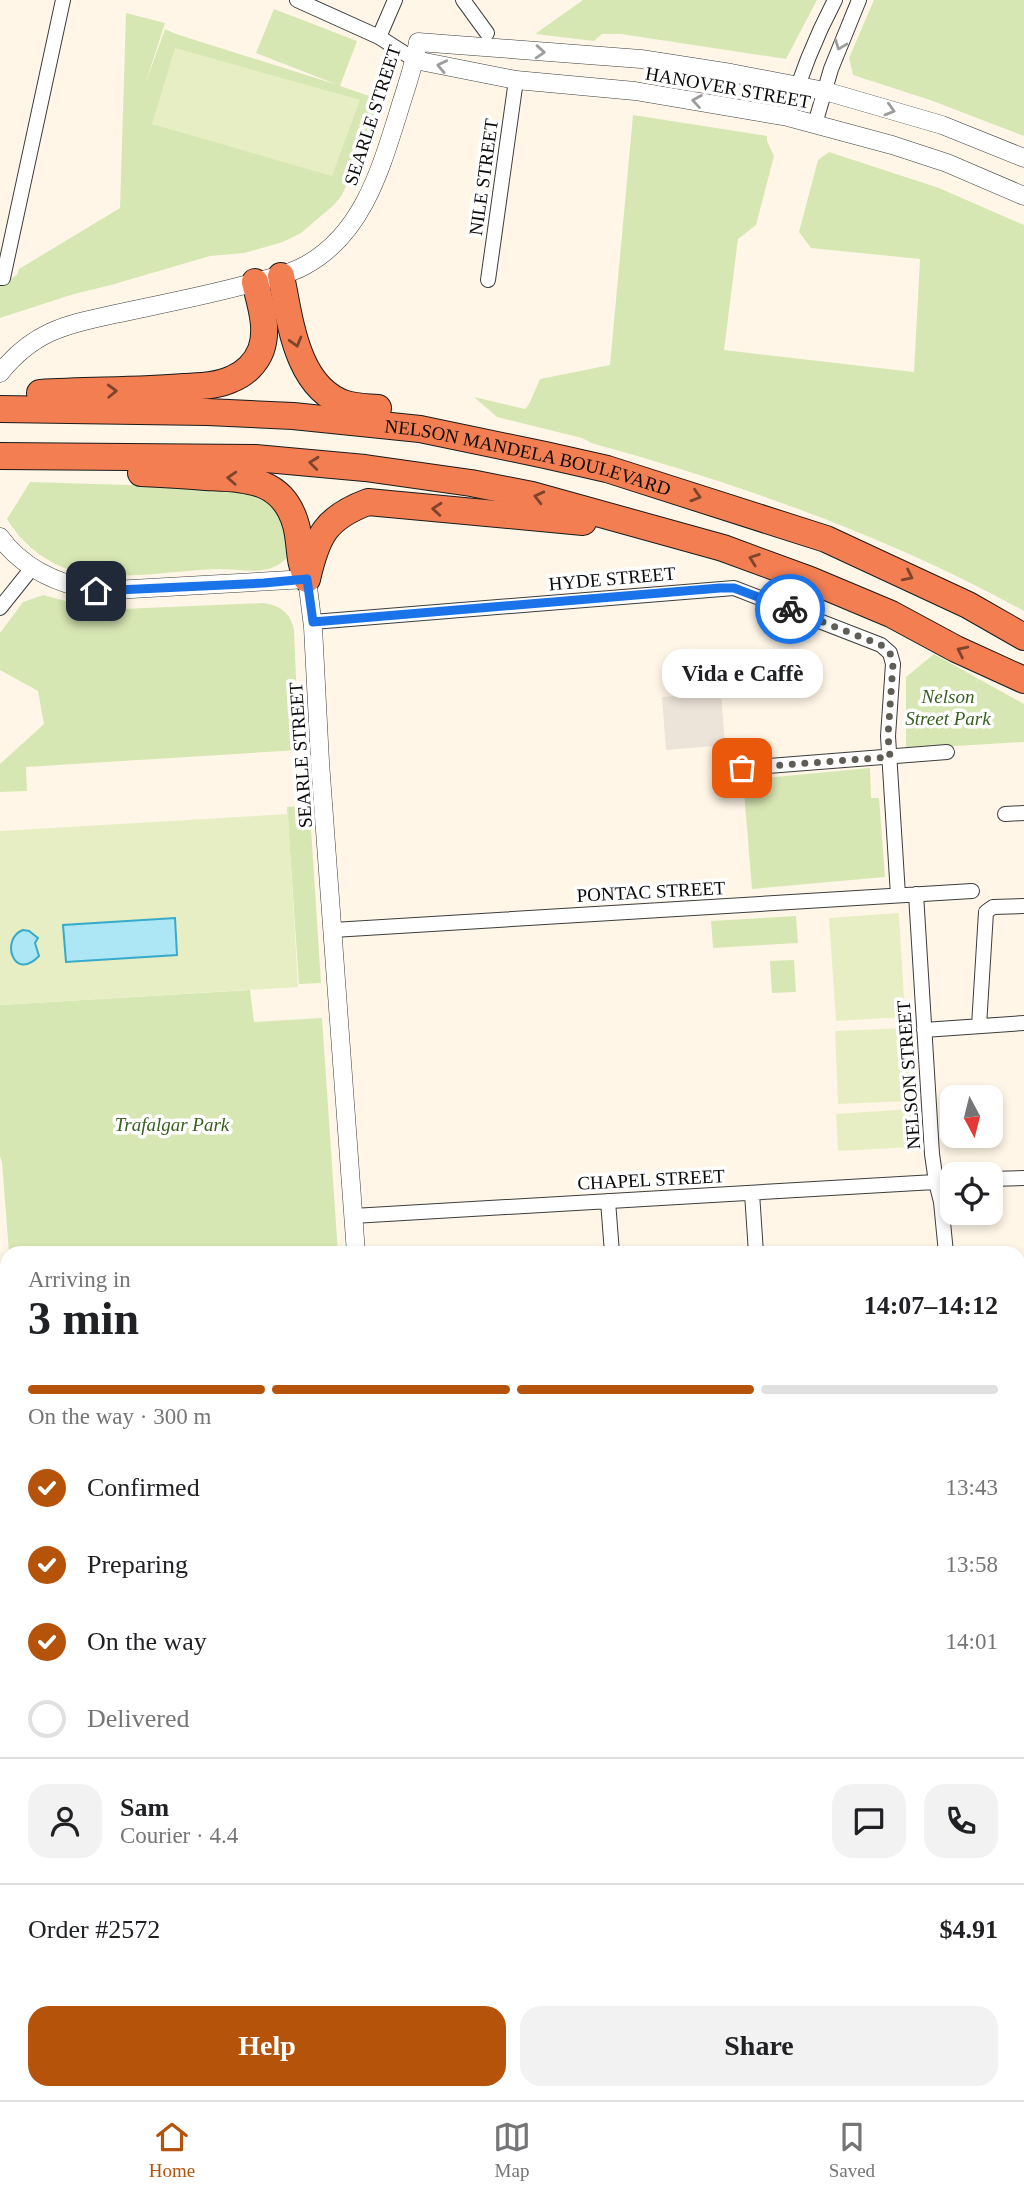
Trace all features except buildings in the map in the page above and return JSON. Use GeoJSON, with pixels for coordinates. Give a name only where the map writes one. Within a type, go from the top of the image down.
{"type":"FeatureCollection","features":[{"type":"Feature","properties":{"kind":"highway"},"geometry":{"type":"LineString","coordinates":[[281,276],[303,364],[316,385],[344,404],[433,416],[544,440],[607,469]]}},
{"type":"Feature","properties":{"kind":"highway"},"geometry":{"type":"LineString","coordinates":[[0,396],[45,401],[217,384],[233,379],[247,370],[261,349],[263,322],[255,282]]}},
{"type":"Feature","properties":{"kind":"highway","name":"NELSON MANDELA BOULEVARD"},"geometry":{"type":"LineString","coordinates":[[0,409],[45,401],[258,414],[396,426],[607,469],[826,539],[968,605],[1024,637]]}},
{"type":"Feature","properties":{"kind":"highway","name":"NELSON MANDELA BOULEVARD"},"geometry":{"type":"LineString","coordinates":[[0,456],[34,461],[255,457],[365,468],[471,483],[532,495],[723,548],[810,580],[891,614],[1024,680]]}},
{"type":"Feature","properties":{"kind":"highway"},"geometry":{"type":"LineString","coordinates":[[0,465],[34,461],[251,479],[273,490],[287,505],[296,525],[301,567],[307,579]]}},
{"type":"Feature","properties":{"kind":"highway"},"geometry":{"type":"LineString","coordinates":[[307,579],[312,558],[328,525],[345,511],[368,502],[576,521],[723,548]]}},
{"type":"Feature","properties":{"kind":"street"},"geometry":{"type":"LineString","coordinates":[[0,278],[3,278],[63,0]]}},
{"type":"Feature","properties":{"kind":"street"},"geometry":{"type":"LineString","coordinates":[[297,0],[417,51]]}},
{"type":"Feature","properties":{"kind":"street"},"geometry":{"type":"LineString","coordinates":[[379,37],[395,0]]}},
{"type":"Feature","properties":{"kind":"street"},"geometry":{"type":"LineString","coordinates":[[463,0],[487,33]]}},
{"type":"Feature","properties":{"kind":"street"},"geometry":{"type":"LineString","coordinates":[[788,117],[815,38],[835,0]]}},
{"type":"Feature","properties":{"kind":"street"},"geometry":{"type":"LineString","coordinates":[[815,124],[831,69],[859,0]]}},
{"type":"Feature","properties":{"kind":"street","name":"HANOVER STREET"},"geometry":{"type":"LineString","coordinates":[[417,51],[641,60],[731,73],[825,91],[942,125],[1024,158]]}},
{"type":"Feature","properties":{"kind":"street","name":"HANOVER STREET"},"geometry":{"type":"LineString","coordinates":[[417,51],[516,80],[635,91],[788,117],[947,163],[1024,196]]}},
{"type":"Feature","properties":{"kind":"street","name":"SEARLE STREET"},"geometry":{"type":"LineString","coordinates":[[0,373],[14,356],[36,338],[69,324],[237,288],[281,276],[320,257],[356,219],[382,163],[417,51]]}},
{"type":"Feature","properties":{"kind":"street","name":"NILE STREET"},"geometry":{"type":"LineString","coordinates":[[488,280],[516,80]]}},
{"type":"Feature","properties":{"kind":"street"},"geometry":{"type":"LineString","coordinates":[[0,537],[8,548],[32,568],[52,580],[96,591],[307,579]]}},
{"type":"Feature","properties":{"kind":"street"},"geometry":{"type":"LineString","coordinates":[[0,608],[32,568]]}},
{"type":"Feature","properties":{"kind":"street","name":"SEARLE STREET"},"geometry":{"type":"LineString","coordinates":[[307,579],[313,622],[355,1246]]}},
{"type":"Feature","properties":{"kind":"street","name":"HYDE STREET"},"geometry":{"type":"LineString","coordinates":[[313,622],[734,588],[881,645],[890,653],[893,664],[888,736],[890,757]]}},
{"type":"Feature","properties":{"kind":"street"},"geometry":{"type":"LineString","coordinates":[[742,768],[947,752]]}},
{"type":"Feature","properties":{"kind":"street"},"geometry":{"type":"LineString","coordinates":[[890,757],[898,895]]}},
{"type":"Feature","properties":{"kind":"street"},"geometry":{"type":"LineString","coordinates":[[1005,814],[1024,813]]}},
{"type":"Feature","properties":{"kind":"street","name":"PONTAC STREET"},"geometry":{"type":"LineString","coordinates":[[333,930],[972,891]]}},
{"type":"Feature","properties":{"kind":"street","name":"NELSON STREET"},"geometry":{"type":"LineString","coordinates":[[916,894],[932,1154],[942,1202],[945,1246]]}},
{"type":"Feature","properties":{"kind":"street"},"geometry":{"type":"LineString","coordinates":[[979,1026],[986,912],[993,907],[1024,906]]}},
{"type":"Feature","properties":{"kind":"street"},"geometry":{"type":"LineString","coordinates":[[924,1030],[1024,1023]]}},
{"type":"Feature","properties":{"kind":"street"},"geometry":{"type":"LineString","coordinates":[[1003,1179],[1024,1178]]}},
{"type":"Feature","properties":{"kind":"street","name":"CHAPEL STREET"},"geometry":{"type":"LineString","coordinates":[[353,1216],[940,1182]]}},
{"type":"Feature","properties":{"kind":"street"},"geometry":{"type":"LineString","coordinates":[[752,1193],[756,1246]]}},
{"type":"Feature","properties":{"kind":"street"},"geometry":{"type":"LineString","coordinates":[[608,1201],[611,1246]]}},
{"type":"Feature","properties":{"kind":"green space"},"geometry":{"type":"Polygon","coordinates":[[[583,0],[817,0],[786,59],[621,34],[602,34],[594,41],[535,34],[583,0]]]}},
{"type":"Feature","properties":{"kind":"green space"},"geometry":{"type":"Polygon","coordinates":[[[874,0],[1024,0],[1024,136],[930,100],[853,75],[849,58],[874,0]]]}},
{"type":"Feature","properties":{"kind":"green space"},"geometry":{"type":"Polygon","coordinates":[[[274,9],[357,41],[340,86],[384,101],[342,195],[334,205],[301,233],[283,242],[244,253],[210,256],[0,318],[0,285],[17,275],[19,269],[120,208],[126,13],[165,23],[145,85],[165,29],[338,85],[256,53],[274,9]]]}},
{"type":"Feature","properties":{"kind":"green space"},"geometry":{"type":"Polygon","coordinates":[[[175,48],[360,100],[332,176],[152,124],[175,48]]]}},
{"type":"Feature","properties":{"kind":"green space"},"geometry":{"type":"Polygon","coordinates":[[[633,115],[767,136],[774,156],[756,225],[738,239],[724,350],[914,372],[920,259],[811,248],[799,232],[818,160],[829,152],[939,188],[1024,225],[1024,611],[920,559],[812,514],[582,438],[497,417],[474,397],[525,409],[540,379],[610,365],[633,115]]]}},
{"type":"Feature","properties":{"kind":"green space"},"geometry":{"type":"Polygon","coordinates":[[[30,482],[254,491],[281,513],[290,546],[287,558],[273,567],[258,571],[220,569],[109,575],[74,571],[36,552],[20,537],[7,519],[30,482]]]}},
{"type":"Feature","properties":{"kind":"green space"},"geometry":{"type":"Polygon","coordinates":[[[43,595],[99,610],[263,603],[279,608],[290,619],[294,630],[299,750],[26,767],[27,791],[0,792],[0,764],[44,724],[38,691],[0,670],[0,633],[23,602],[43,595]]]}},
{"type":"Feature","properties":{"kind":"green space","name":"Nelson Street Park"},"geometry":{"type":"Polygon","coordinates":[[[934,654],[1024,704],[1024,742],[906,749],[906,677],[934,654]]]}},
{"type":"Feature","properties":{"kind":"green space"},"geometry":{"type":"Polygon","coordinates":[[[870,768],[871,798],[879,798],[885,877],[752,889],[743,780],[870,768]]]}},
{"type":"Feature","properties":{"kind":"green space"},"geometry":{"type":"Polygon","coordinates":[[[306,806],[310,813],[321,983],[299,984],[287,807],[306,806]]]}},
{"type":"Feature","properties":{"kind":"green space"},"geometry":{"type":"Polygon","coordinates":[[[288,814],[298,987],[0,1005],[0,831],[288,814]]]}},
{"type":"Feature","properties":{"kind":"green space"},"geometry":{"type":"Polygon","coordinates":[[[899,913],[905,1017],[836,1021],[829,918],[899,913]]]}},
{"type":"Feature","properties":{"kind":"green space"},"geometry":{"type":"Polygon","coordinates":[[[796,916],[798,943],[713,948],[711,921],[796,916]]]}},
{"type":"Feature","properties":{"kind":"green space"},"geometry":{"type":"Polygon","coordinates":[[[794,960],[796,992],[772,993],[770,961],[794,960]]]}},
{"type":"Feature","properties":{"kind":"green space","name":"Trafalgar Park"},"geometry":{"type":"Polygon","coordinates":[[[250,990],[254,1022],[322,1018],[338,1246],[8,1246],[0,1157],[0,1005],[250,990]]]}},
{"type":"Feature","properties":{"kind":"green space"},"geometry":{"type":"Polygon","coordinates":[[[907,1028],[910,1101],[838,1104],[835,1031],[907,1028]]]}},
{"type":"Feature","properties":{"kind":"green space"},"geometry":{"type":"Polygon","coordinates":[[[910,1109],[913,1147],[838,1151],[836,1114],[910,1109]]]}},
{"type":"Feature","properties":{"kind":"shaded area"},"geometry":{"type":"Polygon","coordinates":[[[721,693],[725,745],[666,750],[662,697],[721,693]]]}},
{"type":"Feature","properties":{"kind":"water"},"geometry":{"type":"Polygon","coordinates":[[[175,918],[177,955],[66,962],[63,925],[175,918]]]}},
{"type":"Feature","properties":{"kind":"water"},"geometry":{"type":"Polygon","coordinates":[[[23,930],[38,938],[35,943],[39,956],[30,963],[22,964],[16,962],[11,949],[12,941],[23,930]]]}},
{"type":"Feature","properties":{"kind":"way so far"},"geometry":{"type":"LineString","coordinates":[[742,768],[890,757],[888,736],[893,664],[890,653],[881,645],[790,609]]}},
{"type":"Feature","properties":{"kind":"place","name":"Vida e Caffè"},"geometry":{"type":"Point","coordinates":[742,768]}},
{"type":"Feature","properties":{"kind":"route"},"geometry":{"type":"LineString","coordinates":[[96,591],[307,579],[313,622],[720,588],[734,588],[790,609]]}}]}
